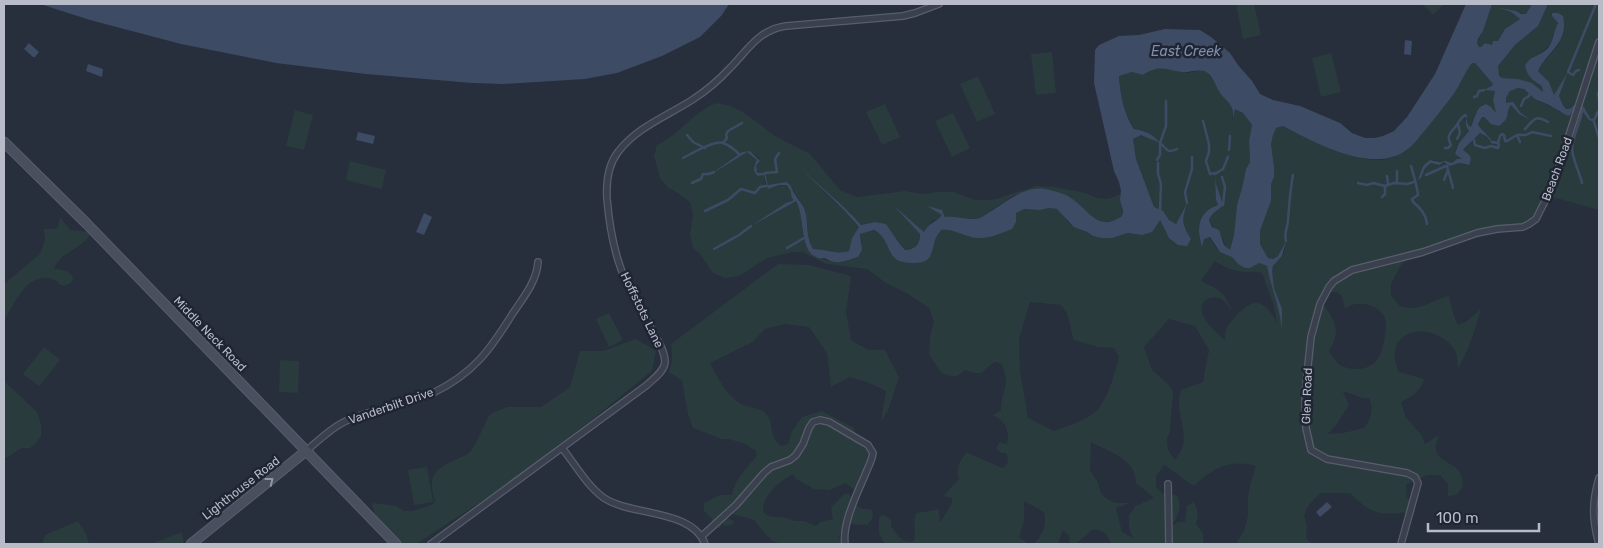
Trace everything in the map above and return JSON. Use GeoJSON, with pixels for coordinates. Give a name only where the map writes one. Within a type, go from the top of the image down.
{"type":"FeatureCollection","features":[{"type":"Feature","properties":{"kind":"street","name":"Hoffstots Lane"},"geometry":{"type":"LineString","coordinates":[[431,544],[647,385],[658,375],[665,364],[658,342],[621,270],[612,238],[607,198],[607,180],[609,170],[618,153],[639,132],[704,92],[730,69],[758,38],[769,30],[786,26],[903,16],[939,4]]}},
{"type":"Feature","properties":{"kind":"street","name":"Beach Road"},"geometry":{"type":"LineString","coordinates":[[1374,265],[1423,252],[1477,233],[1515,228],[1529,224],[1536,219],[1553,184],[1599,42]]}},
{"type":"Feature","properties":{"kind":"street","name":"Middle Neck Road"},"geometry":{"type":"LineString","coordinates":[[4,142],[87,224],[396,544]]}},
{"type":"Feature","properties":{"kind":"street","name":"Vanderbilt Drive"},"geometry":{"type":"LineString","coordinates":[[306,451],[342,423],[432,394],[452,383],[472,368],[496,341],[532,283],[537,272],[538,262]]}},
{"type":"Feature","properties":{"kind":"street","name":"Glen Road"},"geometry":{"type":"LineString","coordinates":[[1374,265],[1345,273],[1329,287],[1320,304],[1311,337],[1305,394],[1306,428],[1311,450],[1327,459],[1407,473],[1416,478],[1418,483],[1401,544]]}},
{"type":"Feature","properties":{"kind":"street"},"geometry":{"type":"LineString","coordinates":[[702,536],[736,505],[764,473],[771,467],[790,460],[796,455],[813,422],[820,420],[829,422],[868,446],[873,452],[872,459],[849,515],[844,534],[845,544]]}},
{"type":"Feature","properties":{"kind":"street"},"geometry":{"type":"LineString","coordinates":[[562,448],[589,484],[604,498],[619,505],[678,520],[702,536],[705,544]]}},
{"type":"Feature","properties":{"kind":"street","name":"Lighthouse Road"},"geometry":{"type":"LineString","coordinates":[[191,544],[306,451]]}},
{"type":"Feature","properties":{"kind":"street"},"geometry":{"type":"LineString","coordinates":[[1599,478],[1594,496],[1593,520],[1599,544]]}},
{"type":"Feature","properties":{"kind":"street"},"geometry":{"type":"LineString","coordinates":[[1168,484],[1169,544]]}},
{"type":"Feature","properties":{"kind":"shaded area"},"geometry":{"type":"Polygon","coordinates":[[[1236,4],[1254,4],[1261,35],[1243,39],[1236,4]]]}},
{"type":"Feature","properties":{"kind":"shaded area"},"geometry":{"type":"Polygon","coordinates":[[[1422,4],[1444,4],[1433,15],[1422,4]]]}},
{"type":"Feature","properties":{"kind":"shaded area"},"geometry":{"type":"Polygon","coordinates":[[[1492,4],[1532,4],[1526,14],[1503,10],[1511,12],[1520,19],[1505,29],[1499,40],[1492,45],[1485,43],[1479,47],[1477,43],[1492,4]]]}},
{"type":"Feature","properties":{"kind":"shaded area"},"geometry":{"type":"Polygon","coordinates":[[[1548,4],[1599,4],[1599,110],[1594,118],[1591,119],[1586,109],[1571,106],[1569,109],[1566,109],[1559,96],[1567,75],[1554,96],[1549,82],[1538,71],[1561,41],[1564,21],[1552,16],[1558,22],[1551,42],[1546,49],[1533,57],[1530,76],[1544,90],[1543,93],[1518,79],[1502,78],[1498,72],[1498,66],[1515,45],[1538,26],[1548,4]]]}},
{"type":"Feature","properties":{"kind":"shaded area"},"geometry":{"type":"Polygon","coordinates":[[[1052,52],[1056,93],[1036,95],[1031,54],[1052,52]]]}},
{"type":"Feature","properties":{"kind":"shaded area"},"geometry":{"type":"Polygon","coordinates":[[[1331,53],[1341,92],[1321,97],[1312,58],[1331,53]]]}},
{"type":"Feature","properties":{"kind":"shaded area"},"geometry":{"type":"Polygon","coordinates":[[[1472,63],[1475,63],[1493,84],[1486,90],[1495,91],[1493,100],[1497,115],[1477,111],[1471,127],[1468,125],[1467,117],[1465,119],[1469,131],[1459,143],[1466,160],[1452,163],[1433,160],[1423,166],[1417,180],[1421,178],[1425,167],[1431,163],[1454,164],[1460,163],[1466,165],[1468,154],[1463,151],[1480,133],[1488,139],[1490,137],[1478,124],[1482,117],[1499,126],[1505,121],[1511,105],[1519,114],[1530,119],[1521,113],[1513,103],[1507,104],[1505,101],[1508,94],[1514,89],[1521,88],[1539,101],[1560,112],[1575,108],[1594,121],[1599,114],[1599,210],[1549,196],[1529,224],[1497,229],[1414,254],[1401,265],[1391,284],[1391,295],[1400,306],[1417,308],[1449,296],[1458,325],[1467,321],[1481,309],[1458,369],[1457,355],[1452,347],[1441,337],[1427,332],[1412,332],[1401,338],[1395,352],[1399,372],[1424,379],[1415,393],[1401,402],[1406,417],[1422,436],[1425,444],[1439,435],[1436,451],[1443,460],[1460,473],[1463,481],[1461,489],[1456,495],[1448,496],[1448,484],[1440,475],[1427,475],[1406,485],[1407,497],[1416,511],[1387,514],[1373,511],[1350,493],[1320,493],[1308,506],[1304,515],[1307,526],[1306,537],[1311,544],[1236,544],[1244,531],[1248,516],[1248,496],[1256,466],[1238,464],[1215,470],[1194,486],[1164,465],[1156,476],[1156,487],[1162,493],[1177,495],[1179,499],[1179,511],[1172,526],[1178,522],[1185,522],[1187,506],[1193,502],[1198,513],[1196,524],[1203,534],[1203,544],[1111,544],[1105,534],[1093,529],[1076,544],[1070,544],[1069,536],[1063,530],[1058,544],[1034,544],[1044,530],[1044,512],[1024,501],[1024,521],[1019,537],[1028,544],[885,544],[879,534],[879,518],[882,515],[892,521],[891,526],[900,538],[910,542],[914,541],[916,513],[937,509],[939,511],[940,523],[952,503],[952,498],[944,495],[959,479],[959,465],[966,452],[1002,468],[1006,466],[1008,456],[996,448],[1000,442],[1007,443],[1008,434],[1006,426],[993,415],[1001,410],[1006,383],[1001,363],[995,362],[980,373],[966,370],[955,377],[941,373],[929,354],[930,336],[934,322],[929,308],[908,294],[886,283],[867,269],[827,264],[802,252],[792,252],[767,258],[739,276],[725,278],[713,273],[700,254],[693,248],[690,234],[693,214],[690,202],[667,187],[660,178],[654,156],[657,145],[665,141],[708,107],[717,103],[743,112],[775,136],[810,154],[840,190],[857,197],[905,191],[923,194],[953,192],[975,200],[986,200],[996,199],[1036,186],[1054,187],[1107,199],[1119,195],[1121,191],[1122,216],[1115,221],[1103,222],[1092,217],[1070,197],[1041,189],[1013,196],[980,218],[945,217],[944,213],[936,210],[942,215],[939,219],[932,221],[924,232],[898,210],[920,234],[920,241],[917,246],[905,250],[886,224],[875,222],[861,225],[848,211],[818,186],[859,227],[852,238],[849,251],[839,252],[813,249],[808,237],[805,212],[792,189],[786,182],[768,185],[765,173],[758,174],[758,176],[764,175],[766,186],[787,185],[792,192],[792,201],[770,214],[796,200],[800,209],[803,235],[807,246],[818,257],[834,262],[858,257],[862,241],[860,234],[867,232],[878,232],[884,239],[891,255],[932,254],[935,239],[941,230],[954,231],[976,238],[1016,222],[1016,213],[1023,209],[1057,209],[1063,213],[1068,222],[1093,236],[1112,238],[1128,233],[1142,235],[1160,220],[1165,232],[1191,239],[1184,223],[1185,206],[1176,224],[1169,220],[1163,212],[1154,207],[1136,159],[1133,139],[1141,135],[1155,142],[1145,131],[1135,129],[1131,123],[1123,104],[1119,75],[1132,72],[1143,75],[1153,69],[1163,68],[1187,73],[1201,70],[1207,72],[1218,91],[1230,105],[1233,112],[1232,123],[1235,108],[1243,113],[1252,125],[1249,141],[1250,162],[1246,169],[1237,205],[1234,235],[1230,251],[1209,220],[1222,205],[1216,185],[1218,205],[1203,216],[1199,227],[1202,246],[1203,239],[1209,237],[1217,249],[1232,257],[1238,264],[1259,263],[1267,266],[1282,322],[1281,309],[1273,284],[1272,269],[1274,264],[1283,255],[1285,243],[1278,256],[1273,259],[1268,258],[1260,244],[1260,231],[1271,201],[1274,167],[1271,144],[1276,128],[1283,126],[1319,144],[1348,155],[1375,160],[1387,159],[1409,149],[1472,63]],[[750,151],[739,154],[747,152],[758,160],[754,166],[756,171],[759,158],[750,151]],[[1215,261],[1201,281],[1221,292],[1232,311],[1222,299],[1217,298],[1208,299],[1202,307],[1204,318],[1226,340],[1225,332],[1229,324],[1251,304],[1255,303],[1266,307],[1277,323],[1274,306],[1262,273],[1234,270],[1215,261]],[[1336,292],[1325,295],[1323,303],[1334,321],[1335,337],[1329,351],[1335,360],[1343,367],[1351,369],[1368,367],[1373,364],[1379,356],[1384,340],[1386,322],[1382,313],[1367,304],[1355,304],[1345,309],[1342,296],[1336,292]],[[1030,302],[1019,339],[1020,371],[1028,418],[1054,431],[1085,419],[1099,408],[1109,390],[1119,357],[1114,348],[1098,347],[1074,340],[1068,317],[1061,305],[1030,302]],[[1169,319],[1144,347],[1152,370],[1170,386],[1173,392],[1170,431],[1167,439],[1168,450],[1175,460],[1182,448],[1184,439],[1179,404],[1181,390],[1203,382],[1209,350],[1195,326],[1169,319]],[[1343,392],[1349,405],[1328,434],[1364,428],[1371,414],[1369,398],[1362,398],[1343,392]],[[1091,442],[1090,470],[1098,483],[1101,494],[1109,500],[1115,503],[1130,503],[1116,508],[1122,532],[1133,538],[1129,528],[1129,515],[1136,506],[1154,498],[1136,483],[1135,474],[1126,462],[1091,442]]]}},
{"type":"Feature","properties":{"kind":"shaded area"},"geometry":{"type":"Polygon","coordinates":[[[978,76],[995,114],[977,122],[960,84],[978,76]]]}},
{"type":"Feature","properties":{"kind":"shaded area"},"geometry":{"type":"Polygon","coordinates":[[[885,104],[900,137],[882,145],[866,112],[885,104]]]}},
{"type":"Feature","properties":{"kind":"shaded area"},"geometry":{"type":"Polygon","coordinates":[[[295,110],[313,115],[304,150],[286,146],[295,110]]]}},
{"type":"Feature","properties":{"kind":"shaded area"},"geometry":{"type":"Polygon","coordinates":[[[953,113],[970,148],[952,157],[935,121],[953,113]]]}},
{"type":"Feature","properties":{"kind":"shaded area"},"geometry":{"type":"Polygon","coordinates":[[[350,161],[386,170],[382,189],[346,180],[350,161]]]}},
{"type":"Feature","properties":{"kind":"shaded area"},"geometry":{"type":"Polygon","coordinates":[[[60,217],[70,230],[90,232],[84,242],[62,258],[54,269],[63,270],[71,274],[73,277],[72,281],[63,285],[46,278],[31,282],[18,297],[4,321],[4,284],[40,254],[45,240],[44,229],[58,228],[60,217]]]}},
{"type":"Feature","properties":{"kind":"shaded area"},"geometry":{"type":"Polygon","coordinates":[[[778,264],[809,265],[851,276],[846,312],[851,340],[868,350],[885,350],[899,377],[888,411],[881,421],[886,391],[867,382],[850,377],[831,387],[827,353],[809,327],[785,324],[765,329],[751,343],[710,363],[722,385],[734,399],[742,405],[761,410],[767,415],[774,438],[781,446],[788,444],[792,431],[802,417],[822,411],[854,428],[858,442],[869,454],[866,469],[856,488],[853,489],[846,483],[829,490],[814,489],[796,479],[793,474],[783,480],[768,495],[763,506],[763,512],[768,516],[804,521],[816,526],[821,522],[833,519],[831,508],[844,494],[849,494],[859,507],[872,510],[873,517],[867,525],[850,524],[843,527],[839,537],[842,544],[782,544],[773,541],[754,520],[733,514],[722,516],[734,521],[732,525],[725,526],[722,523],[720,528],[713,529],[712,519],[704,511],[704,503],[720,495],[732,495],[738,479],[757,455],[756,451],[745,444],[722,439],[693,428],[688,414],[682,380],[668,372],[672,355],[671,344],[778,264]]]}},
{"type":"Feature","properties":{"kind":"shaded area"},"geometry":{"type":"Polygon","coordinates":[[[609,313],[623,340],[609,347],[596,319],[609,313]]]}},
{"type":"Feature","properties":{"kind":"shaded area"},"geometry":{"type":"Polygon","coordinates":[[[636,339],[656,351],[652,371],[594,418],[496,492],[416,544],[400,544],[386,530],[376,515],[372,503],[396,506],[404,511],[413,511],[431,505],[435,502],[432,484],[435,473],[444,465],[470,452],[490,414],[507,407],[541,407],[570,387],[580,351],[603,351],[636,339]]]}},
{"type":"Feature","properties":{"kind":"shaded area"},"geometry":{"type":"Polygon","coordinates":[[[44,347],[60,360],[39,386],[23,374],[44,347]]]}},
{"type":"Feature","properties":{"kind":"shaded area"},"geometry":{"type":"Polygon","coordinates":[[[280,360],[299,361],[298,393],[279,392],[280,360]]]}},
{"type":"Feature","properties":{"kind":"shaded area"},"geometry":{"type":"Polygon","coordinates":[[[4,381],[37,412],[41,424],[41,436],[30,448],[22,448],[4,459],[4,381]]]}},
{"type":"Feature","properties":{"kind":"shaded area"},"geometry":{"type":"Polygon","coordinates":[[[427,467],[433,502],[414,505],[408,470],[427,467]]]}},
{"type":"Feature","properties":{"kind":"shaded area"},"geometry":{"type":"Polygon","coordinates":[[[78,521],[86,534],[89,544],[42,544],[45,535],[78,521]]]}},
{"type":"Feature","properties":{"kind":"shaded area"},"geometry":{"type":"Polygon","coordinates":[[[182,532],[184,544],[151,544],[182,532]]]}},
{"type":"Feature","properties":{"kind":"water"},"geometry":{"type":"Polygon","coordinates":[[[40,4],[729,4],[722,15],[700,37],[662,56],[617,73],[585,79],[503,84],[366,74],[276,63],[181,44],[90,20],[40,4]]]}},
{"type":"Feature","properties":{"kind":"water","name":"East Creek"},"geometry":{"type":"Polygon","coordinates":[[[1466,4],[1492,4],[1483,31],[1478,39],[1477,43],[1481,47],[1485,43],[1492,45],[1493,41],[1498,41],[1505,29],[1520,19],[1511,12],[1500,8],[1526,14],[1532,4],[1548,4],[1538,26],[1515,45],[1498,66],[1499,75],[1502,78],[1518,79],[1532,83],[1543,92],[1541,85],[1533,80],[1525,66],[1529,60],[1549,46],[1558,23],[1552,16],[1552,13],[1558,13],[1563,16],[1563,33],[1538,71],[1549,82],[1554,95],[1568,72],[1559,96],[1566,109],[1576,104],[1584,107],[1591,119],[1594,118],[1599,110],[1599,114],[1594,122],[1589,120],[1582,111],[1575,108],[1568,116],[1535,99],[1524,89],[1518,88],[1510,91],[1506,98],[1506,103],[1513,102],[1521,113],[1531,120],[1519,114],[1511,105],[1506,120],[1499,126],[1491,124],[1482,117],[1478,124],[1492,142],[1480,133],[1463,150],[1470,156],[1469,165],[1460,163],[1449,166],[1444,162],[1439,165],[1431,163],[1425,168],[1421,178],[1414,182],[1418,179],[1423,166],[1430,160],[1452,163],[1457,159],[1462,159],[1455,154],[1459,143],[1469,131],[1466,126],[1466,116],[1468,125],[1471,127],[1480,107],[1486,104],[1496,113],[1493,100],[1495,91],[1484,90],[1493,84],[1475,63],[1472,63],[1455,92],[1415,142],[1408,149],[1394,156],[1379,159],[1345,154],[1312,141],[1283,126],[1276,128],[1271,144],[1274,177],[1271,184],[1271,201],[1260,231],[1260,244],[1268,258],[1273,259],[1278,256],[1286,241],[1282,256],[1273,266],[1272,271],[1274,288],[1282,309],[1282,330],[1267,266],[1259,263],[1250,268],[1245,268],[1232,257],[1220,252],[1210,237],[1204,239],[1202,247],[1200,240],[1199,227],[1203,216],[1211,208],[1218,205],[1216,200],[1215,173],[1216,184],[1223,205],[1209,220],[1212,227],[1219,230],[1224,245],[1230,250],[1234,235],[1237,205],[1246,169],[1250,162],[1249,141],[1252,125],[1243,113],[1235,109],[1232,123],[1233,112],[1231,106],[1220,93],[1212,77],[1204,71],[1184,72],[1161,69],[1153,70],[1143,75],[1132,72],[1119,76],[1123,104],[1134,129],[1149,133],[1160,143],[1141,135],[1133,139],[1136,159],[1154,207],[1163,211],[1169,220],[1176,224],[1187,203],[1183,221],[1191,239],[1187,246],[1178,245],[1169,238],[1160,220],[1152,232],[1142,235],[1128,233],[1112,238],[1102,238],[1074,227],[1057,209],[1024,209],[1016,213],[1016,222],[1012,229],[990,237],[977,238],[950,230],[941,230],[935,239],[930,257],[922,262],[914,263],[897,260],[880,234],[874,230],[860,234],[862,250],[858,257],[834,262],[816,257],[807,247],[801,215],[796,201],[751,226],[793,200],[787,185],[779,185],[768,189],[764,175],[758,176],[754,170],[757,160],[747,152],[714,172],[742,152],[750,151],[760,161],[756,166],[757,173],[765,173],[768,185],[786,182],[794,192],[804,209],[809,239],[813,249],[835,252],[849,251],[852,238],[859,227],[801,168],[861,225],[875,222],[886,224],[905,250],[917,246],[920,234],[894,206],[924,232],[928,226],[942,215],[927,206],[942,210],[945,217],[976,219],[1024,192],[1045,189],[1068,196],[1100,221],[1114,221],[1122,216],[1123,211],[1119,182],[1114,171],[1094,83],[1095,50],[1099,45],[1119,36],[1139,35],[1165,29],[1200,30],[1230,53],[1260,94],[1273,100],[1300,106],[1340,123],[1352,133],[1365,138],[1375,138],[1394,131],[1407,117],[1435,74],[1466,4]]]}},
{"type":"Feature","properties":{"kind":"water"},"geometry":{"type":"Polygon","coordinates":[[[1405,40],[1412,41],[1411,55],[1404,54],[1405,40]]]}},
{"type":"Feature","properties":{"kind":"water"},"geometry":{"type":"Polygon","coordinates":[[[29,43],[39,52],[35,57],[24,49],[29,43]]]}},
{"type":"Feature","properties":{"kind":"water"},"geometry":{"type":"Polygon","coordinates":[[[88,64],[103,69],[102,77],[86,71],[88,64]]]}},
{"type":"Feature","properties":{"kind":"water"},"geometry":{"type":"Polygon","coordinates":[[[358,132],[375,136],[373,144],[356,140],[358,132]]]}},
{"type":"Feature","properties":{"kind":"water"},"geometry":{"type":"Polygon","coordinates":[[[424,213],[432,217],[424,235],[416,232],[424,213]]]}},
{"type":"Feature","properties":{"kind":"water"},"geometry":{"type":"Polygon","coordinates":[[[1327,502],[1332,507],[1320,517],[1316,512],[1327,502]]]}},
{"type":"Feature","properties":{"kind":"waterway"},"geometry":{"type":"LineString","coordinates":[[1579,70],[1573,75],[1568,72],[1596,4]]}},
{"type":"Feature","properties":{"kind":"waterway"},"geometry":{"type":"LineString","coordinates":[[1474,97],[1477,96],[1479,91],[1484,90]]}},
{"type":"Feature","properties":{"kind":"waterway"},"geometry":{"type":"LineString","coordinates":[[1598,93],[1599,99]]}},
{"type":"Feature","properties":{"kind":"waterway"},"geometry":{"type":"LineString","coordinates":[[1521,106],[1524,99],[1530,94]]}},
{"type":"Feature","properties":{"kind":"waterway"},"geometry":{"type":"LineString","coordinates":[[1157,160],[1160,155],[1160,143],[1166,126],[1166,101]]}},
{"type":"Feature","properties":{"kind":"waterway"},"geometry":{"type":"LineString","coordinates":[[1582,111],[1572,149],[1582,183]]}},
{"type":"Feature","properties":{"kind":"waterway"},"geometry":{"type":"LineString","coordinates":[[1445,148],[1451,145],[1450,133],[1462,117],[1466,116]]}},
{"type":"Feature","properties":{"kind":"waterway"},"geometry":{"type":"LineString","coordinates":[[1525,129],[1537,118],[1548,122]]}},
{"type":"Feature","properties":{"kind":"waterway"},"geometry":{"type":"LineString","coordinates":[[1203,121],[1209,144],[1206,161],[1210,174],[1215,173]]}},
{"type":"Feature","properties":{"kind":"waterway"},"geometry":{"type":"LineString","coordinates":[[1594,122],[1599,138]]}},
{"type":"Feature","properties":{"kind":"waterway"},"geometry":{"type":"LineString","coordinates":[[723,143],[727,138],[728,131],[742,123]]}},
{"type":"Feature","properties":{"kind":"waterway"},"geometry":{"type":"LineString","coordinates":[[1457,139],[1460,133],[1458,124]]}},
{"type":"Feature","properties":{"kind":"waterway"},"geometry":{"type":"LineString","coordinates":[[1492,142],[1498,143],[1502,134],[1505,141],[1517,135],[1526,135],[1532,132],[1551,136]]}},
{"type":"Feature","properties":{"kind":"waterway"},"geometry":{"type":"LineString","coordinates":[[687,135],[693,142],[705,148]]}},
{"type":"Feature","properties":{"kind":"waterway"},"geometry":{"type":"LineString","coordinates":[[1517,135],[1520,142]]}},
{"type":"Feature","properties":{"kind":"waterway"},"geometry":{"type":"LineString","coordinates":[[1229,150],[1230,136]]}},
{"type":"Feature","properties":{"kind":"waterway"},"geometry":{"type":"LineString","coordinates":[[1474,140],[1475,145],[1485,148],[1491,146],[1498,148],[1499,144],[1497,143]]}},
{"type":"Feature","properties":{"kind":"waterway"},"geometry":{"type":"LineString","coordinates":[[683,158],[703,148],[719,143],[727,145],[739,154]]}},
{"type":"Feature","properties":{"kind":"waterway"},"geometry":{"type":"LineString","coordinates":[[1160,143],[1169,151],[1177,149]]}},
{"type":"Feature","properties":{"kind":"waterway"},"geometry":{"type":"LineString","coordinates":[[765,173],[777,172],[775,159],[779,153]]}},
{"type":"Feature","properties":{"kind":"waterway"},"geometry":{"type":"LineString","coordinates":[[1187,203],[1185,192],[1192,169],[1192,157]]}},
{"type":"Feature","properties":{"kind":"waterway"},"geometry":{"type":"LineString","coordinates":[[1215,174],[1223,169],[1228,157]]}},
{"type":"Feature","properties":{"kind":"waterway"},"geometry":{"type":"LineString","coordinates":[[1158,163],[1158,174],[1161,184],[1160,210]]}},
{"type":"Feature","properties":{"kind":"waterway"},"geometry":{"type":"LineString","coordinates":[[1411,166],[1418,195],[1412,199],[1424,214],[1427,224]]}},
{"type":"Feature","properties":{"kind":"waterway"},"geometry":{"type":"LineString","coordinates":[[1426,175],[1446,166]]}},
{"type":"Feature","properties":{"kind":"waterway"},"geometry":{"type":"LineString","coordinates":[[1447,166],[1453,188]]}},
{"type":"Feature","properties":{"kind":"waterway"},"geometry":{"type":"LineString","coordinates":[[1444,180],[1448,170]]}},
{"type":"Feature","properties":{"kind":"waterway"},"geometry":{"type":"LineString","coordinates":[[1397,171],[1397,183]]}},
{"type":"Feature","properties":{"kind":"waterway"},"geometry":{"type":"LineString","coordinates":[[692,183],[701,179],[703,174],[714,172]]}},
{"type":"Feature","properties":{"kind":"waterway"},"geometry":{"type":"LineString","coordinates":[[1286,241],[1285,233],[1293,175]]}},
{"type":"Feature","properties":{"kind":"waterway"},"geometry":{"type":"LineString","coordinates":[[1387,176],[1388,184]]}},
{"type":"Feature","properties":{"kind":"waterway"},"geometry":{"type":"LineString","coordinates":[[1222,177],[1225,187],[1223,205]]}},
{"type":"Feature","properties":{"kind":"waterway"},"geometry":{"type":"LineString","coordinates":[[1358,183],[1367,185],[1373,183],[1385,186],[1394,183],[1407,184],[1414,182]]}},
{"type":"Feature","properties":{"kind":"waterway"},"geometry":{"type":"LineString","coordinates":[[705,211],[728,200],[741,189],[755,193],[760,187],[766,186]]}},
{"type":"Feature","properties":{"kind":"waterway"},"geometry":{"type":"LineString","coordinates":[[1382,197],[1385,194],[1385,186]]}},
{"type":"Feature","properties":{"kind":"waterway"},"geometry":{"type":"LineString","coordinates":[[714,249],[751,226]]}},
{"type":"Feature","properties":{"kind":"waterway"},"geometry":{"type":"LineString","coordinates":[[787,248],[804,238]]}}]}
